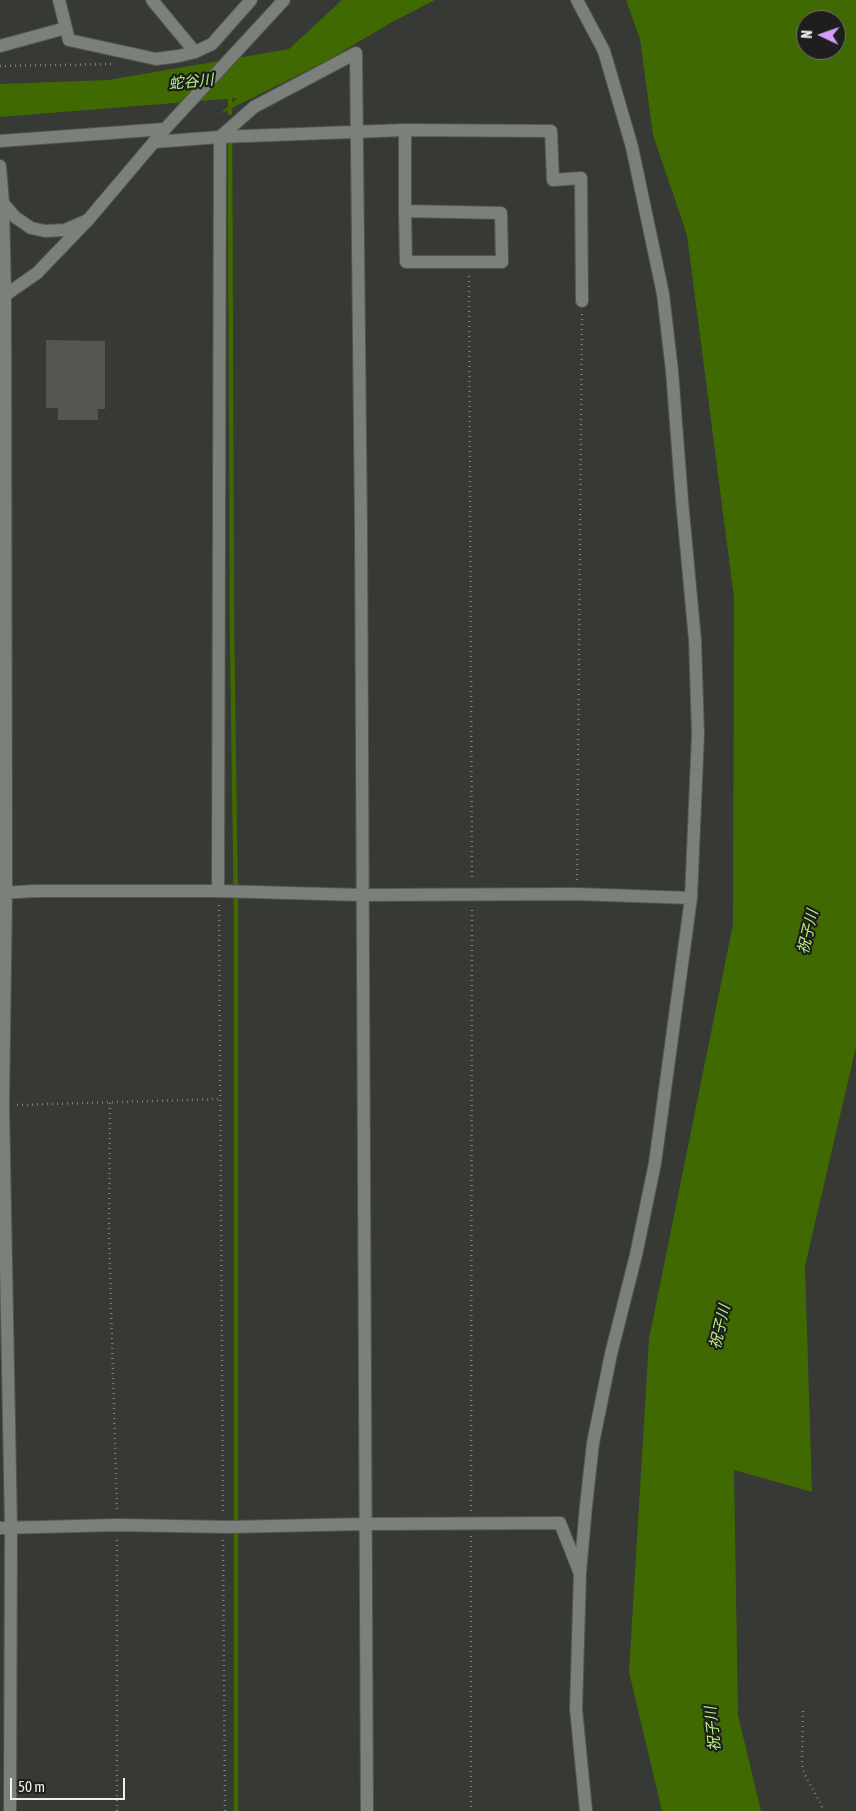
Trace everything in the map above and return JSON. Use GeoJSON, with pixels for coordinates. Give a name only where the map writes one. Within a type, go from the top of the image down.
{"type":"FeatureCollection","features":[{"type":"Feature","properties":{"kind":"street"},"geometry":{"type":"LineString","coordinates":[[59,0],[69,40],[156,59],[195,52],[212,44],[251,0]]}},
{"type":"Feature","properties":{"kind":"street"},"geometry":{"type":"LineString","coordinates":[[152,0],[195,52]]}},
{"type":"Feature","properties":{"kind":"street"},"geometry":{"type":"LineString","coordinates":[[3,297],[37,273],[88,220],[165,129],[284,0]]}},
{"type":"Feature","properties":{"kind":"street"},"geometry":{"type":"LineString","coordinates":[[577,0],[604,51],[632,147],[664,304],[672,371],[695,640],[698,734],[691,898],[655,1163],[636,1254],[611,1354],[593,1443],[580,1573],[576,1709],[586,1811]]}},
{"type":"Feature","properties":{"kind":"street"},"geometry":{"type":"LineString","coordinates":[[0,46],[66,28]]}},
{"type":"Feature","properties":{"kind":"street"},"geometry":{"type":"LineString","coordinates":[[222,892],[220,137],[254,107],[356,53],[361,529],[367,1811]]}},
{"type":"Feature","properties":{"kind":"street"},"geometry":{"type":"LineString","coordinates":[[0,141],[165,129]]}},
{"type":"Feature","properties":{"kind":"street"},"geometry":{"type":"LineString","coordinates":[[405,130],[405,211],[406,262],[502,262],[501,213],[405,211]]}},
{"type":"Feature","properties":{"kind":"street"},"geometry":{"type":"LineString","coordinates":[[154,142],[357,131],[551,131],[554,180],[580,178],[582,300]]}},
{"type":"Feature","properties":{"kind":"street"},"geometry":{"type":"LineString","coordinates":[[0,166],[3,204],[5,1528],[10,1811]]}},
{"type":"Feature","properties":{"kind":"street"},"geometry":{"type":"LineString","coordinates":[[3,204],[31,228],[45,231],[65,230],[88,220]]}},
{"type":"Feature","properties":{"kind":"street"},"geometry":{"type":"LineString","coordinates":[[3,893],[35,891],[246,892],[362,895],[576,894],[691,898]]}},
{"type":"Feature","properties":{"kind":"street"},"geometry":{"type":"LineString","coordinates":[[5,1528],[117,1525],[560,1523],[580,1573]]}},
{"type":"Feature","properties":{"kind":"path"},"geometry":{"type":"LineString","coordinates":[[0,66],[119,64]]}},
{"type":"Feature","properties":{"kind":"path"},"geometry":{"type":"LineString","coordinates":[[469,262],[472,894],[471,1811]]}},
{"type":"Feature","properties":{"kind":"path"},"geometry":{"type":"LineString","coordinates":[[576,894],[582,300]]}},
{"type":"Feature","properties":{"kind":"path"},"geometry":{"type":"LineString","coordinates":[[222,892],[221,1099],[226,1526],[225,1811]]}},
{"type":"Feature","properties":{"kind":"path"},"geometry":{"type":"LineString","coordinates":[[3,1105],[221,1099]]}},
{"type":"Feature","properties":{"kind":"path"},"geometry":{"type":"LineString","coordinates":[[110,1103],[109,1236],[117,1525],[117,1811]]}},
{"type":"Feature","properties":{"kind":"path"},"geometry":{"type":"LineString","coordinates":[[803,1711],[802,1763],[804,1773],[822,1806],[822,1811]]}},
{"type":"Feature","properties":{"kind":"water","name":"蛇谷川"},"geometry":{"type":"Polygon","coordinates":[[[342,0],[435,0],[392,22],[328,60],[220,114],[237,98],[0,117],[0,84],[108,80],[289,49],[342,0]]]}},
{"type":"Feature","properties":{"kind":"water","name":"祝子川"},"geometry":{"type":"Polygon","coordinates":[[[626,0],[856,0],[856,1047],[805,1266],[812,1492],[734,1470],[738,1715],[761,1811],[662,1811],[629,1672],[649,1339],[733,924],[734,598],[687,235],[653,135],[640,39],[626,0]]]}},
{"type":"Feature","properties":{"kind":"building"},"geometry":{"type":"Polygon","coordinates":[[[46,340],[105,341],[105,409],[98,409],[98,420],[58,420],[58,408],[46,408],[46,340]]]}},
{"type":"Feature","properties":{"kind":"waterway"},"geometry":{"type":"LineString","coordinates":[[230,94],[230,113]]}},
{"type":"Feature","properties":{"kind":"waterway"},"geometry":{"type":"LineString","coordinates":[[230,144],[232,629],[236,914],[236,1811]]}}]}
